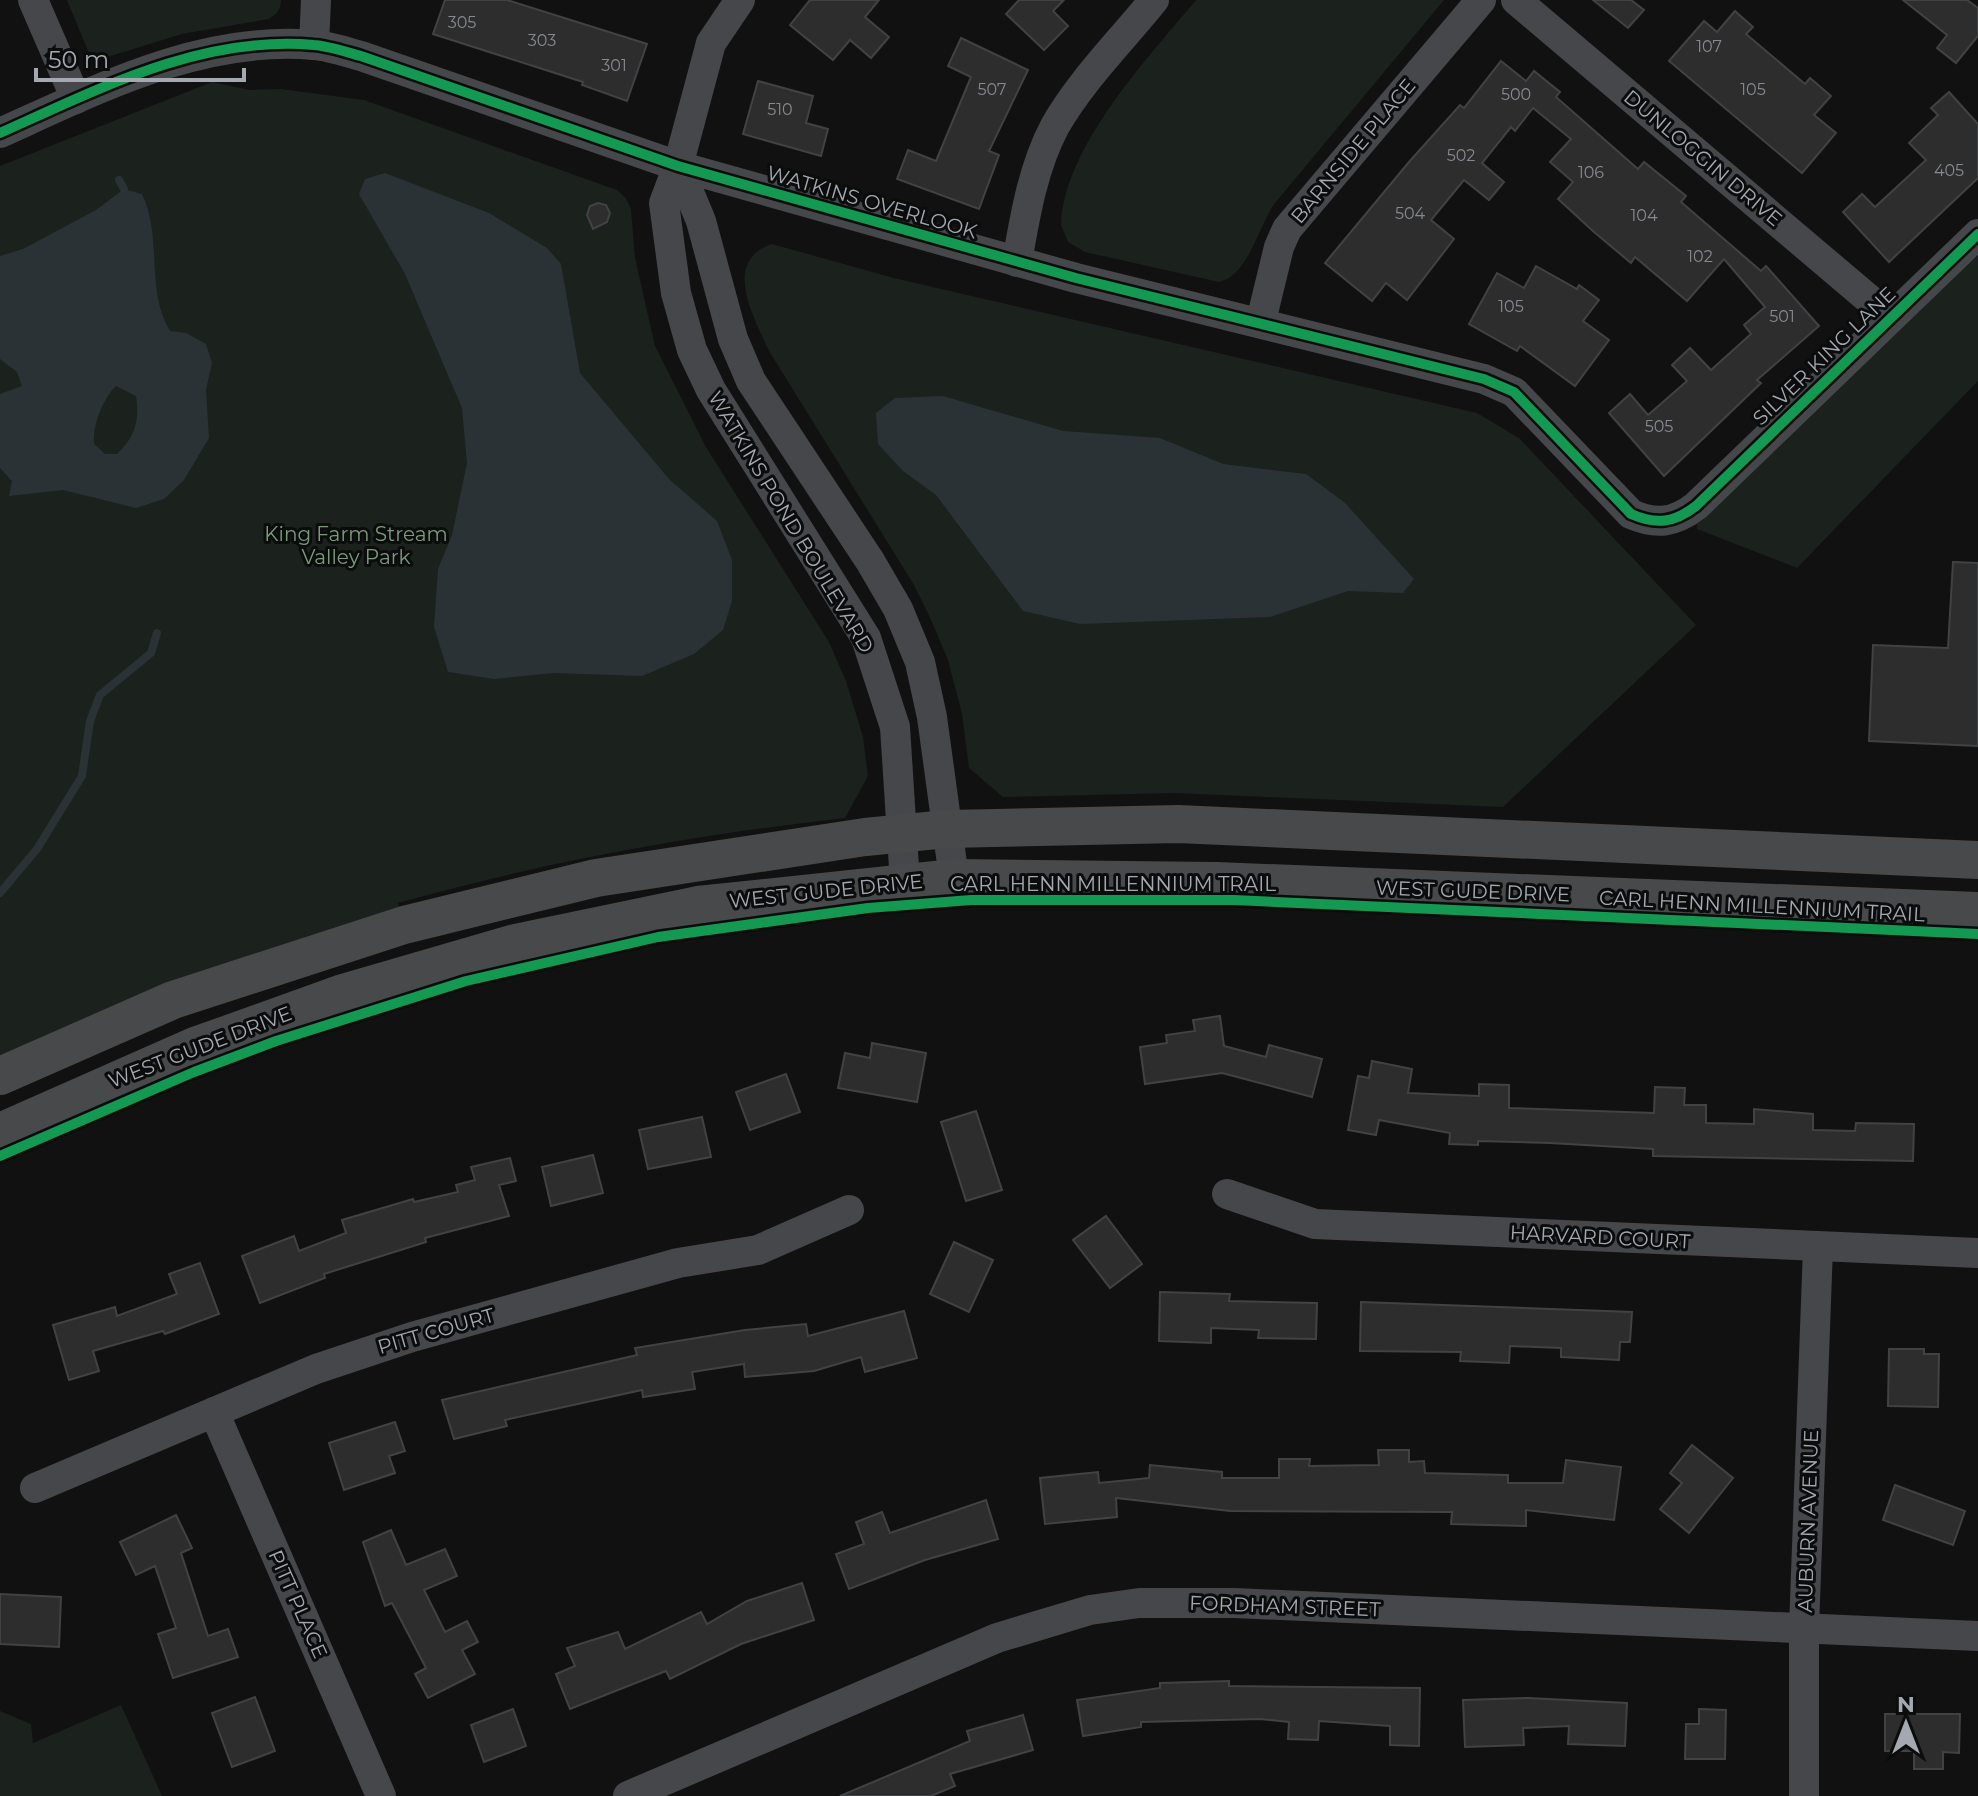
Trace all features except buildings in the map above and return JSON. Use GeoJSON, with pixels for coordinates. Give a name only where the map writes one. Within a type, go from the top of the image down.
{"type":"FeatureCollection","features":[{"type":"Feature","properties":{"kind":"main road"},"geometry":{"type":"LineString","coordinates":[[0,1076],[173,1000],[404,925],[596,878],[947,829],[1178,824],[1978,860]]}},
{"type":"Feature","properties":{"kind":"main road","name":"WEST GUDE DRIVE"},"geometry":{"type":"LineString","coordinates":[[0,1132],[48,1108],[195,1046],[343,993],[515,943],[698,905],[954,878],[1216,881],[1978,911]]}},
{"type":"Feature","properties":{"kind":"street"},"geometry":{"type":"LineString","coordinates":[[33,0],[76,99]]}},
{"type":"Feature","properties":{"kind":"street"},"geometry":{"type":"LineString","coordinates":[[314,45],[316,0]]}},
{"type":"Feature","properties":{"kind":"street","name":"WATKINS POND BOULEVARD"},"geometry":{"type":"LineString","coordinates":[[740,0],[711,43],[678,166],[664,203],[676,293],[692,350],[711,390],[866,638],[895,727],[905,883]]}},
{"type":"Feature","properties":{"kind":"street"},"geometry":{"type":"LineString","coordinates":[[1017,262],[1032,190],[1055,126],[1154,0]]}},
{"type":"Feature","properties":{"kind":"street","name":"BARNSIDE PLACE"},"geometry":{"type":"LineString","coordinates":[[1261,321],[1279,247],[1287,229],[1481,0]]}},
{"type":"Feature","properties":{"kind":"street","name":"DUNLOGGIN DRIVE"},"geometry":{"type":"LineString","coordinates":[[1516,0],[1890,317]]}},
{"type":"Feature","properties":{"kind":"street","name":"WATKINS OVERLOOK"},"geometry":{"type":"LineString","coordinates":[[0,133],[131,77],[212,52],[314,45],[361,56],[678,166],[1017,262],[1484,379],[1514,392],[1631,514],[1648,521],[1667,522],[1696,506]]}},
{"type":"Feature","properties":{"kind":"street","name":"WATKINS POND BOULEVARD"},"geometry":{"type":"LineString","coordinates":[[678,166],[701,221],[733,339],[751,381],[870,561],[898,609],[920,662],[954,878]]}},
{"type":"Feature","properties":{"kind":"street","name":"SILVER KING LANE"},"geometry":{"type":"LineString","coordinates":[[1696,506],[1978,234]]}},
{"type":"Feature","properties":{"kind":"street","name":"HARVARD COURT"},"geometry":{"type":"LineString","coordinates":[[1227,1194],[1315,1224],[1978,1253]]}},
{"type":"Feature","properties":{"kind":"street","name":"PITT COURT"},"geometry":{"type":"LineString","coordinates":[[35,1488],[316,1369],[412,1337],[678,1263],[758,1250],[849,1210]]}},
{"type":"Feature","properties":{"kind":"street","name":"AUBURN AVENUE"},"geometry":{"type":"LineString","coordinates":[[1804,1796],[1804,1628],[1818,1247]]}},
{"type":"Feature","properties":{"kind":"street","name":"PITT PLACE"},"geometry":{"type":"LineString","coordinates":[[214,1412],[381,1796]]}},
{"type":"Feature","properties":{"kind":"street","name":"FORDHAM STREET"},"geometry":{"type":"LineString","coordinates":[[628,1796],[997,1638],[1090,1610],[1139,1603],[1235,1603],[1978,1636]]}},
{"type":"Feature","properties":{"kind":"green space"},"geometry":{"type":"Polygon","coordinates":[[[67,0],[281,0],[278,11],[269,19],[182,34],[101,59],[88,51],[67,0]]]}},
{"type":"Feature","properties":{"kind":"green space"},"geometry":{"type":"Polygon","coordinates":[[[1196,0],[1444,0],[1275,203],[1238,270],[1219,282],[1085,252],[1068,242],[1061,225],[1066,195],[1092,134],[1133,76],[1196,0]]]}},
{"type":"Feature","properties":{"kind":"green space","name":"King Farm Stream Valley Park"},"geometry":{"type":"Polygon","coordinates":[[[212,82],[250,90],[281,89],[364,100],[617,190],[626,198],[631,209],[635,258],[655,346],[706,447],[829,642],[846,681],[863,737],[868,776],[845,818],[620,852],[508,875],[398,903],[404,925],[0,1076],[0,166],[212,82]]]}},
{"type":"Feature","properties":{"kind":"green space"},"geometry":{"type":"Polygon","coordinates":[[[1978,234],[1978,381],[1797,568],[1697,529],[1696,506],[1978,234]]]}},
{"type":"Feature","properties":{"kind":"green space"},"geometry":{"type":"Polygon","coordinates":[[[772,244],[894,278],[1477,413],[1519,438],[1696,625],[1503,807],[1175,793],[1003,797],[969,768],[962,714],[948,660],[914,585],[769,351],[756,322],[746,291],[745,276],[748,263],[757,252],[772,244]]]}},
{"type":"Feature","properties":{"kind":"green space"},"geometry":{"type":"Polygon","coordinates":[[[121,1705],[162,1796],[0,1796],[0,1711],[31,1724],[33,1743],[121,1705]]]}},
{"type":"Feature","properties":{"kind":"shaded area"},"geometry":{"type":"Polygon","coordinates":[[[385,173],[489,213],[547,248],[561,264],[580,373],[669,479],[717,521],[732,560],[732,601],[723,630],[694,654],[642,676],[554,673],[494,679],[448,672],[434,627],[438,569],[452,535],[467,463],[462,408],[405,274],[359,194],[365,179],[385,173]]]}},
{"type":"Feature","properties":{"kind":"shaded area"},"geometry":{"type":"Polygon","coordinates":[[[124,189],[142,194],[152,228],[162,315],[170,331],[186,333],[206,344],[212,363],[206,390],[209,438],[184,480],[164,499],[136,508],[63,490],[9,496],[12,481],[0,468],[0,394],[22,386],[17,372],[0,359],[0,256],[23,249],[96,210],[124,189]],[[116,386],[103,405],[94,444],[105,454],[117,454],[132,435],[137,413],[136,396],[116,386]]]}},
{"type":"Feature","properties":{"kind":"shaded area"},"geometry":{"type":"Polygon","coordinates":[[[943,396],[1063,431],[1160,438],[1223,464],[1306,474],[1344,502],[1414,579],[1403,593],[1348,591],[1270,617],[1080,624],[1023,611],[936,495],[903,471],[878,444],[876,413],[895,398],[943,396]]]}},
{"type":"Feature","properties":{"kind":"waterway"},"geometry":{"type":"LineString","coordinates":[[119,180],[124,189]]}},
{"type":"Feature","properties":{"kind":"waterway"},"geometry":{"type":"LineString","coordinates":[[0,893],[37,849],[82,776],[90,721],[100,695],[151,653],[157,633]]}},
{"type":"Feature","properties":{"kind":"cycle path"},"geometry":{"type":"LineString","coordinates":[[0,133],[113,83],[191,57],[231,48],[272,44],[332,48],[678,166],[1076,278],[1484,379],[1514,392],[1631,514],[1657,521],[1680,516],[1696,506],[1978,234]]}},
{"type":"Feature","properties":{"kind":"cycle path","name":"CARL HENN MILLENNIUM TRAIL"},"geometry":{"type":"LineString","coordinates":[[0,1156],[194,1072],[276,1041],[466,981],[658,937],[868,908],[971,900],[1234,900],[1978,934]]}}]}
